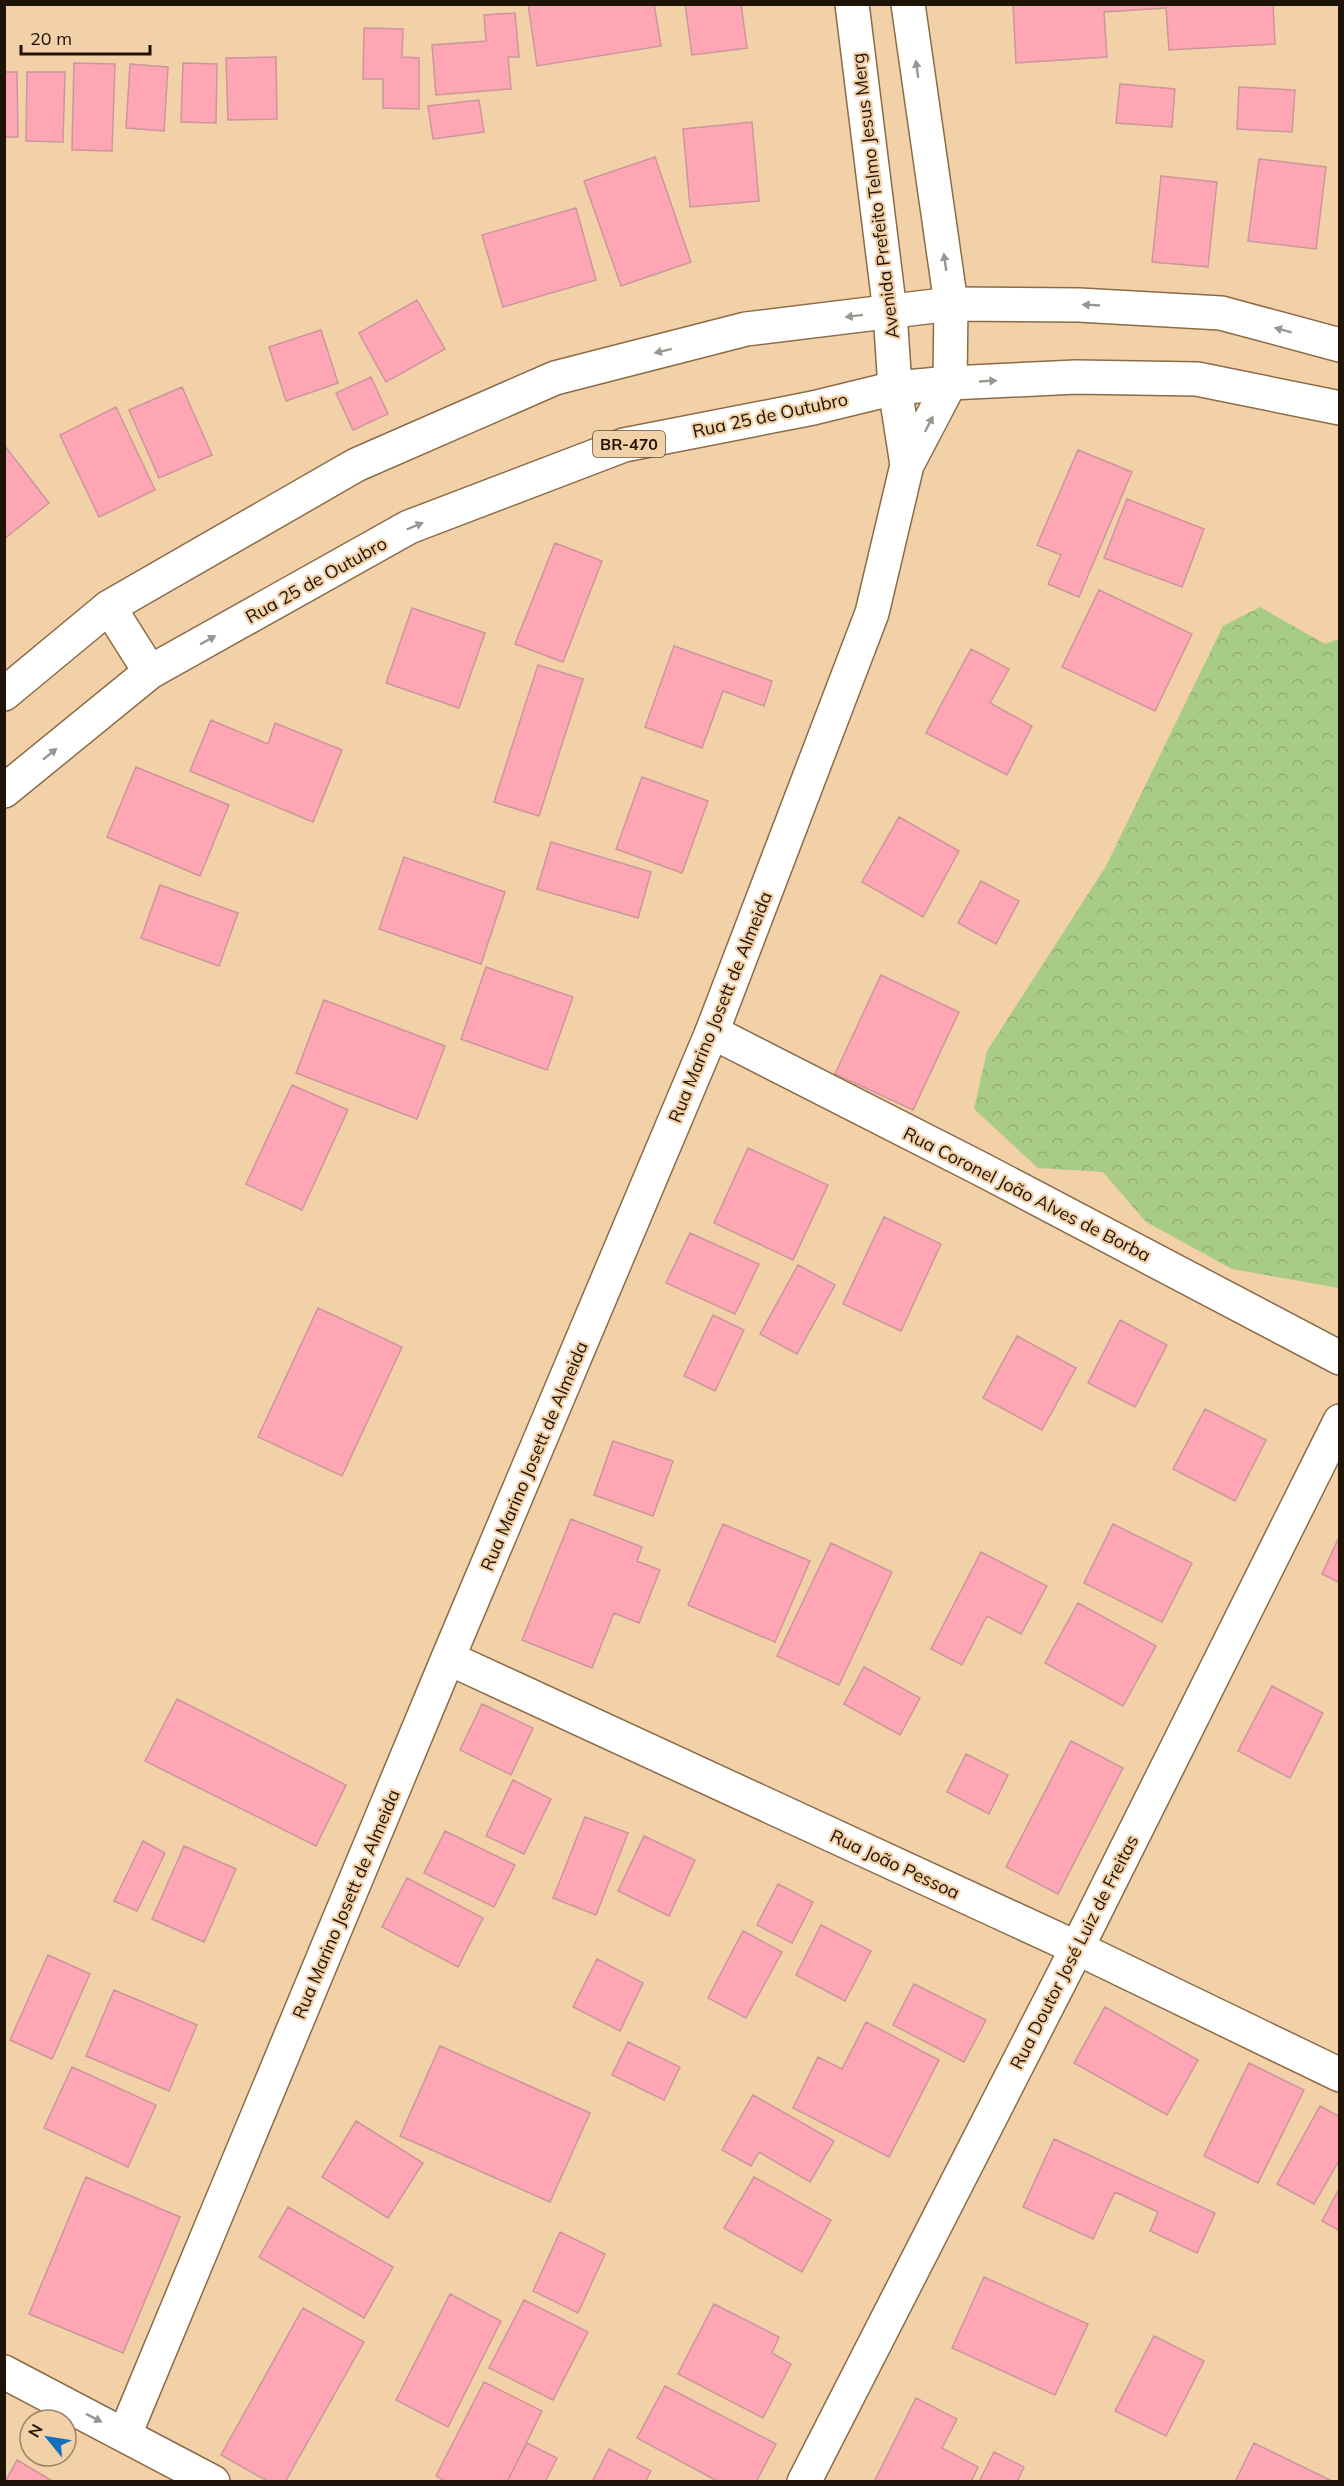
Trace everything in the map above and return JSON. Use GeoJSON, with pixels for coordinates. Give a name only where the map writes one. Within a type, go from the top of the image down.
{"type":"FeatureCollection","features":[{"type":"Feature","properties":{"kind":"street","name":"Avenida Prefeito Telmo Jesus Merg"},"geometry":{"type":"LineString","coordinates":[[852,4],[890,312],[895,388]]}},
{"type":"Feature","properties":{"kind":"street"},"geometry":{"type":"LineString","coordinates":[[908,4],[951,304],[950,383]]}},
{"type":"Feature","properties":{"kind":"street"},"geometry":{"type":"LineString","coordinates":[[4,694],[109,607],[356,465],[555,378],[746,329],[951,304],[1079,304],[1221,313],[1340,345]]}},
{"type":"Feature","properties":{"kind":"street","name":"Rua 25 de Outubro"},"geometry":{"type":"LineString","coordinates":[[4,791],[150,672],[409,527],[624,445],[813,408],[895,388],[950,383],[1076,377],[1197,379],[1340,408]]}},
{"type":"Feature","properties":{"kind":"street","name":"Rua Marino Josett de Almeida"},"geometry":{"type":"LineString","coordinates":[[125,2434],[712,1032],[872,613],[907,465],[950,383]]}},
{"type":"Feature","properties":{"kind":"street","name":"Rua Marino Josett de Almeida"},"geometry":{"type":"LineString","coordinates":[[895,388],[907,465]]}},
{"type":"Feature","properties":{"kind":"street"},"geometry":{"type":"LineString","coordinates":[[109,607],[150,672]]}},
{"type":"Feature","properties":{"kind":"street","name":"Rua Coronel João Alves de Borba"},"geometry":{"type":"LineString","coordinates":[[712,1032],[981,1169],[1340,1358]]}},
{"type":"Feature","properties":{"kind":"street","name":"Rua Doutor José Luiz de Freitas"},"geometry":{"type":"LineString","coordinates":[[804,2481],[1077,1948],[1340,1421]]}},
{"type":"Feature","properties":{"kind":"street","name":"Rua João Pessoa"},"geometry":{"type":"LineString","coordinates":[[448,1658],[1077,1948],[1340,2075]]}},
{"type":"Feature","properties":{"kind":"street"},"geometry":{"type":"LineString","coordinates":[[4,2372],[213,2481]]}},
{"type":"Feature","properties":{"kind":"green space"},"geometry":{"type":"Polygon","coordinates":[[[1260,607],[1325,644],[1339,639],[1339,1288],[1232,1269],[1146,1222],[1103,1172],[1038,1168],[974,1109],[987,1051],[1106,866],[1223,626],[1260,607]]]}},
{"type":"Feature","properties":{"kind":"building"},"geometry":{"type":"Polygon","coordinates":[[[528,4],[654,4],[661,46],[537,66],[528,4]]]}},
{"type":"Feature","properties":{"kind":"building"},"geometry":{"type":"Polygon","coordinates":[[[685,4],[741,4],[747,48],[692,55],[685,4]]]}},
{"type":"Feature","properties":{"kind":"building"},"geometry":{"type":"Polygon","coordinates":[[[1013,4],[1273,4],[1275,44],[1169,50],[1166,8],[1104,12],[1107,57],[1016,63],[1013,4]]]}},
{"type":"Feature","properties":{"kind":"building"},"geometry":{"type":"Polygon","coordinates":[[[515,13],[519,57],[508,57],[511,89],[436,95],[432,45],[486,41],[484,15],[515,13]]]}},
{"type":"Feature","properties":{"kind":"building"},"geometry":{"type":"Polygon","coordinates":[[[364,28],[403,29],[402,57],[419,58],[419,109],[383,108],[383,79],[363,79],[364,28]]]}},
{"type":"Feature","properties":{"kind":"building"},"geometry":{"type":"Polygon","coordinates":[[[276,57],[277,119],[228,120],[226,58],[276,57]]]}},
{"type":"Feature","properties":{"kind":"building"},"geometry":{"type":"Polygon","coordinates":[[[74,63],[115,64],[112,151],[72,150],[74,63]]]}},
{"type":"Feature","properties":{"kind":"building"},"geometry":{"type":"Polygon","coordinates":[[[183,63],[217,64],[216,123],[181,122],[183,63]]]}},
{"type":"Feature","properties":{"kind":"building"},"geometry":{"type":"Polygon","coordinates":[[[130,64],[168,67],[164,131],[126,128],[130,64]]]}},
{"type":"Feature","properties":{"kind":"building"},"geometry":{"type":"Polygon","coordinates":[[[4,72],[17,72],[18,137],[4,137],[4,72]]]}},
{"type":"Feature","properties":{"kind":"building"},"geometry":{"type":"Polygon","coordinates":[[[27,72],[65,72],[63,142],[26,141],[27,72]]]}},
{"type":"Feature","properties":{"kind":"building"},"geometry":{"type":"Polygon","coordinates":[[[1120,84],[1175,89],[1172,127],[1116,123],[1120,84]]]}},
{"type":"Feature","properties":{"kind":"building"},"geometry":{"type":"Polygon","coordinates":[[[1239,87],[1295,90],[1292,132],[1237,129],[1239,87]]]}},
{"type":"Feature","properties":{"kind":"building"},"geometry":{"type":"Polygon","coordinates":[[[479,100],[484,132],[433,139],[428,106],[479,100]]]}},
{"type":"Feature","properties":{"kind":"building"},"geometry":{"type":"Polygon","coordinates":[[[752,122],[759,201],[690,207],[683,129],[752,122]]]}},
{"type":"Feature","properties":{"kind":"building"},"geometry":{"type":"Polygon","coordinates":[[[655,157],[691,262],[621,286],[584,181],[655,157]]]}},
{"type":"Feature","properties":{"kind":"building"},"geometry":{"type":"Polygon","coordinates":[[[1259,159],[1326,167],[1316,249],[1248,241],[1259,159]]]}},
{"type":"Feature","properties":{"kind":"building"},"geometry":{"type":"Polygon","coordinates":[[[1161,176],[1217,182],[1208,267],[1152,262],[1161,176]]]}},
{"type":"Feature","properties":{"kind":"building"},"geometry":{"type":"Polygon","coordinates":[[[576,208],[596,280],[503,307],[482,235],[576,208]]]}},
{"type":"Feature","properties":{"kind":"building"},"geometry":{"type":"Polygon","coordinates":[[[417,300],[445,349],[386,382],[359,333],[417,300]]]}},
{"type":"Feature","properties":{"kind":"building"},"geometry":{"type":"Polygon","coordinates":[[[321,330],[338,383],[286,401],[269,347],[321,330]]]}},
{"type":"Feature","properties":{"kind":"building"},"geometry":{"type":"Polygon","coordinates":[[[371,377],[388,414],[353,430],[336,393],[371,377]]]}},
{"type":"Feature","properties":{"kind":"building"},"geometry":{"type":"Polygon","coordinates":[[[182,387],[212,455],[159,478],[129,410],[182,387]]]}},
{"type":"Feature","properties":{"kind":"building"},"geometry":{"type":"Polygon","coordinates":[[[116,407],[155,490],[99,517],[60,435],[116,407]]]}},
{"type":"Feature","properties":{"kind":"building"},"geometry":{"type":"Polygon","coordinates":[[[4,445],[49,503],[4,539],[4,445]]]}},
{"type":"Feature","properties":{"kind":"building"},"geometry":{"type":"Polygon","coordinates":[[[1078,450],[1132,472],[1079,597],[1048,584],[1061,555],[1037,545],[1078,450]]]}},
{"type":"Feature","properties":{"kind":"building"},"geometry":{"type":"Polygon","coordinates":[[[1127,499],[1204,529],[1182,587],[1104,558],[1127,499]]]}},
{"type":"Feature","properties":{"kind":"building"},"geometry":{"type":"Polygon","coordinates":[[[555,543],[602,561],[563,662],[515,644],[555,543]]]}},
{"type":"Feature","properties":{"kind":"building"},"geometry":{"type":"Polygon","coordinates":[[[1099,590],[1192,634],[1155,711],[1062,667],[1099,590]]]}},
{"type":"Feature","properties":{"kind":"building"},"geometry":{"type":"Polygon","coordinates":[[[412,608],[485,633],[459,708],[386,683],[412,608]]]}},
{"type":"Feature","properties":{"kind":"building"},"geometry":{"type":"Polygon","coordinates":[[[674,646],[772,681],[764,706],[723,691],[702,748],[645,727],[674,646]]]}},
{"type":"Feature","properties":{"kind":"building"},"geometry":{"type":"Polygon","coordinates":[[[971,649],[1009,669],[990,703],[1032,726],[1007,775],[926,733],[971,649]]]}},
{"type":"Feature","properties":{"kind":"building"},"geometry":{"type":"Polygon","coordinates":[[[538,665],[583,679],[539,816],[494,802],[538,665]]]}},
{"type":"Feature","properties":{"kind":"building"},"geometry":{"type":"Polygon","coordinates":[[[211,720],[268,744],[275,723],[342,750],[313,822],[190,771],[211,720]]]}},
{"type":"Feature","properties":{"kind":"building"},"geometry":{"type":"Polygon","coordinates":[[[136,767],[229,805],[200,876],[107,837],[136,767]]]}},
{"type":"Feature","properties":{"kind":"building"},"geometry":{"type":"Polygon","coordinates":[[[642,777],[708,801],[682,873],[616,849],[642,777]]]}},
{"type":"Feature","properties":{"kind":"building"},"geometry":{"type":"Polygon","coordinates":[[[899,817],[959,851],[923,917],[862,882],[899,817]]]}},
{"type":"Feature","properties":{"kind":"building"},"geometry":{"type":"Polygon","coordinates":[[[551,842],[651,872],[638,918],[537,889],[551,842]]]}},
{"type":"Feature","properties":{"kind":"building"},"geometry":{"type":"Polygon","coordinates":[[[404,857],[505,892],[481,964],[379,929],[404,857]]]}},
{"type":"Feature","properties":{"kind":"building"},"geometry":{"type":"Polygon","coordinates":[[[981,881],[1019,901],[996,944],[958,923],[981,881]]]}},
{"type":"Feature","properties":{"kind":"building"},"geometry":{"type":"Polygon","coordinates":[[[160,885],[238,913],[219,966],[141,938],[160,885]]]}},
{"type":"Feature","properties":{"kind":"building"},"geometry":{"type":"Polygon","coordinates":[[[486,967],[573,997],[547,1070],[461,1039],[486,967]]]}},
{"type":"Feature","properties":{"kind":"building"},"geometry":{"type":"Polygon","coordinates":[[[881,975],[959,1012],[913,1110],[835,1074],[881,975]]]}},
{"type":"Feature","properties":{"kind":"building"},"geometry":{"type":"Polygon","coordinates":[[[324,1000],[445,1046],[417,1119],[296,1073],[324,1000]]]}},
{"type":"Feature","properties":{"kind":"building"},"geometry":{"type":"Polygon","coordinates":[[[292,1085],[348,1110],[302,1210],[246,1184],[292,1085]]]}},
{"type":"Feature","properties":{"kind":"building"},"geometry":{"type":"Polygon","coordinates":[[[748,1148],[828,1185],[793,1260],[714,1223],[748,1148]]]}},
{"type":"Feature","properties":{"kind":"building"},"geometry":{"type":"Polygon","coordinates":[[[884,1217],[941,1244],[901,1331],[843,1304],[884,1217]]]}},
{"type":"Feature","properties":{"kind":"building"},"geometry":{"type":"Polygon","coordinates":[[[690,1233],[759,1264],[735,1314],[666,1283],[690,1233]]]}},
{"type":"Feature","properties":{"kind":"building"},"geometry":{"type":"Polygon","coordinates":[[[798,1265],[835,1285],[797,1354],[760,1334],[798,1265]]]}},
{"type":"Feature","properties":{"kind":"building"},"geometry":{"type":"Polygon","coordinates":[[[318,1308],[402,1347],[342,1476],[258,1437],[318,1308]]]}},
{"type":"Feature","properties":{"kind":"building"},"geometry":{"type":"Polygon","coordinates":[[[713,1315],[744,1330],[715,1391],[684,1376],[713,1315]]]}},
{"type":"Feature","properties":{"kind":"building"},"geometry":{"type":"Polygon","coordinates":[[[1120,1320],[1167,1345],[1135,1407],[1088,1383],[1120,1320]]]}},
{"type":"Feature","properties":{"kind":"building"},"geometry":{"type":"Polygon","coordinates":[[[1017,1336],[1076,1368],[1042,1430],[983,1398],[1017,1336]]]}},
{"type":"Feature","properties":{"kind":"building"},"geometry":{"type":"Polygon","coordinates":[[[1205,1409],[1266,1440],[1235,1501],[1173,1469],[1205,1409]]]}},
{"type":"Feature","properties":{"kind":"building"},"geometry":{"type":"Polygon","coordinates":[[[613,1441],[673,1461],[653,1516],[594,1495],[613,1441]]]}},
{"type":"Feature","properties":{"kind":"building"},"geometry":{"type":"Polygon","coordinates":[[[571,1519],[642,1547],[637,1561],[660,1570],[639,1623],[614,1613],[592,1668],[522,1640],[571,1519]]]}},
{"type":"Feature","properties":{"kind":"building"},"geometry":{"type":"Polygon","coordinates":[[[723,1524],[810,1561],[775,1642],[688,1605],[723,1524]]]}},
{"type":"Feature","properties":{"kind":"building"},"geometry":{"type":"Polygon","coordinates":[[[1113,1524],[1192,1563],[1162,1622],[1084,1583],[1113,1524]]]}},
{"type":"Feature","properties":{"kind":"building"},"geometry":{"type":"Polygon","coordinates":[[[1340,1535],[1340,1583],[1322,1574],[1340,1535]]]}},
{"type":"Feature","properties":{"kind":"building"},"geometry":{"type":"Polygon","coordinates":[[[831,1543],[892,1572],[839,1685],[777,1656],[831,1543]]]}},
{"type":"Feature","properties":{"kind":"building"},"geometry":{"type":"Polygon","coordinates":[[[981,1552],[1047,1586],[1021,1634],[987,1616],[962,1665],[931,1649],[981,1552]]]}},
{"type":"Feature","properties":{"kind":"building"},"geometry":{"type":"Polygon","coordinates":[[[1078,1603],[1156,1646],[1123,1706],[1045,1663],[1078,1603]]]}},
{"type":"Feature","properties":{"kind":"building"},"geometry":{"type":"Polygon","coordinates":[[[864,1667],[920,1698],[900,1735],[844,1704],[864,1667]]]}},
{"type":"Feature","properties":{"kind":"building"},"geometry":{"type":"Polygon","coordinates":[[[1272,1686],[1323,1713],[1290,1778],[1238,1751],[1272,1686]]]}},
{"type":"Feature","properties":{"kind":"building"},"geometry":{"type":"Polygon","coordinates":[[[177,1699],[346,1785],[316,1846],[145,1761],[177,1699]]]}},
{"type":"Feature","properties":{"kind":"building"},"geometry":{"type":"Polygon","coordinates":[[[482,1704],[533,1728],[511,1775],[460,1750],[482,1704]]]}},
{"type":"Feature","properties":{"kind":"building"},"geometry":{"type":"Polygon","coordinates":[[[1071,1741],[1123,1768],[1058,1894],[1006,1867],[1071,1741]]]}},
{"type":"Feature","properties":{"kind":"building"},"geometry":{"type":"Polygon","coordinates":[[[966,1754],[1008,1775],[989,1814],[947,1792],[966,1754]]]}},
{"type":"Feature","properties":{"kind":"building"},"geometry":{"type":"Polygon","coordinates":[[[513,1780],[551,1799],[524,1854],[486,1836],[513,1780]]]}},
{"type":"Feature","properties":{"kind":"building"},"geometry":{"type":"Polygon","coordinates":[[[585,1817],[628,1833],[596,1915],[553,1898],[585,1817]]]}},
{"type":"Feature","properties":{"kind":"building"},"geometry":{"type":"Polygon","coordinates":[[[445,1831],[515,1865],[494,1907],[424,1873],[445,1831]]]}},
{"type":"Feature","properties":{"kind":"building"},"geometry":{"type":"Polygon","coordinates":[[[644,1836],[695,1860],[669,1916],[618,1891],[644,1836]]]}},
{"type":"Feature","properties":{"kind":"building"},"geometry":{"type":"Polygon","coordinates":[[[143,1841],[165,1853],[137,1911],[114,1901],[143,1841]]]}},
{"type":"Feature","properties":{"kind":"building"},"geometry":{"type":"Polygon","coordinates":[[[184,1846],[236,1869],[204,1942],[152,1919],[184,1846]]]}},
{"type":"Feature","properties":{"kind":"building"},"geometry":{"type":"Polygon","coordinates":[[[407,1878],[483,1918],[458,1967],[382,1927],[407,1878]]]}},
{"type":"Feature","properties":{"kind":"building"},"geometry":{"type":"Polygon","coordinates":[[[778,1884],[813,1902],[792,1943],[757,1925],[778,1884]]]}},
{"type":"Feature","properties":{"kind":"building"},"geometry":{"type":"Polygon","coordinates":[[[821,1925],[871,1951],[845,2001],[796,1975],[821,1925]]]}},
{"type":"Feature","properties":{"kind":"building"},"geometry":{"type":"Polygon","coordinates":[[[743,1931],[782,1952],[746,2018],[708,1998],[743,1931]]]}},
{"type":"Feature","properties":{"kind":"building"},"geometry":{"type":"Polygon","coordinates":[[[48,1955],[90,1974],[52,2059],[10,2040],[48,1955]]]}},
{"type":"Feature","properties":{"kind":"building"},"geometry":{"type":"Polygon","coordinates":[[[597,1959],[643,1983],[620,2031],[573,2007],[597,1959]]]}},
{"type":"Feature","properties":{"kind":"building"},"geometry":{"type":"Polygon","coordinates":[[[914,1984],[986,2020],[964,2062],[893,2025],[914,1984]]]}},
{"type":"Feature","properties":{"kind":"building"},"geometry":{"type":"Polygon","coordinates":[[[114,1990],[197,2025],[169,2091],[86,2056],[114,1990]]]}},
{"type":"Feature","properties":{"kind":"building"},"geometry":{"type":"Polygon","coordinates":[[[1105,2007],[1198,2060],[1167,2115],[1074,2063],[1105,2007]]]}},
{"type":"Feature","properties":{"kind":"building"},"geometry":{"type":"Polygon","coordinates":[[[866,2022],[939,2060],[889,2157],[793,2108],[818,2057],[842,2069],[866,2022]]]}},
{"type":"Feature","properties":{"kind":"building"},"geometry":{"type":"Polygon","coordinates":[[[628,2042],[680,2067],[664,2100],[612,2075],[628,2042]]]}},
{"type":"Feature","properties":{"kind":"building"},"geometry":{"type":"Polygon","coordinates":[[[440,2046],[590,2113],[550,2202],[400,2136],[440,2046]]]}},
{"type":"Feature","properties":{"kind":"building"},"geometry":{"type":"Polygon","coordinates":[[[1249,2063],[1304,2090],[1258,2183],[1204,2156],[1249,2063]]]}},
{"type":"Feature","properties":{"kind":"building"},"geometry":{"type":"Polygon","coordinates":[[[72,2067],[156,2105],[128,2167],[44,2128],[72,2067]]]}},
{"type":"Feature","properties":{"kind":"building"},"geometry":{"type":"Polygon","coordinates":[[[753,2095],[834,2141],[810,2182],[759,2152],[751,2166],[722,2150],[753,2095]]]}},
{"type":"Feature","properties":{"kind":"building"},"geometry":{"type":"Polygon","coordinates":[[[1320,2106],[1340,2117],[1340,2159],[1314,2204],[1277,2184],[1320,2106]]]}},
{"type":"Feature","properties":{"kind":"building"},"geometry":{"type":"Polygon","coordinates":[[[356,2121],[423,2163],[388,2218],[322,2177],[356,2121]]]}},
{"type":"Feature","properties":{"kind":"building"},"geometry":{"type":"Polygon","coordinates":[[[1054,2139],[1215,2213],[1197,2253],[1150,2231],[1158,2212],[1115,2192],[1093,2239],[1023,2207],[1054,2139]]]}},
{"type":"Feature","properties":{"kind":"building"},"geometry":{"type":"Polygon","coordinates":[[[86,2177],[180,2217],[123,2353],[29,2314],[86,2177]]]}},
{"type":"Feature","properties":{"kind":"building"},"geometry":{"type":"Polygon","coordinates":[[[754,2177],[831,2220],[802,2272],[724,2228],[754,2177]]]}},
{"type":"Feature","properties":{"kind":"building"},"geometry":{"type":"Polygon","coordinates":[[[1340,2187],[1340,2231],[1322,2221],[1340,2187]]]}},
{"type":"Feature","properties":{"kind":"building"},"geometry":{"type":"Polygon","coordinates":[[[288,2207],[393,2267],[364,2318],[259,2257],[288,2207]]]}},
{"type":"Feature","properties":{"kind":"building"},"geometry":{"type":"Polygon","coordinates":[[[560,2232],[605,2254],[578,2313],[533,2291],[560,2232]]]}},
{"type":"Feature","properties":{"kind":"building"},"geometry":{"type":"Polygon","coordinates":[[[984,2277],[1088,2324],[1055,2395],[952,2348],[984,2277]]]}},
{"type":"Feature","properties":{"kind":"building"},"geometry":{"type":"Polygon","coordinates":[[[450,2294],[501,2321],[448,2427],[396,2400],[450,2294]]]}},
{"type":"Feature","properties":{"kind":"building"},"geometry":{"type":"Polygon","coordinates":[[[524,2300],[588,2332],[553,2400],[489,2368],[524,2300]]]}},
{"type":"Feature","properties":{"kind":"building"},"geometry":{"type":"Polygon","coordinates":[[[714,2304],[779,2337],[772,2353],[791,2364],[763,2418],[678,2374],[714,2304]]]}},
{"type":"Feature","properties":{"kind":"building"},"geometry":{"type":"Polygon","coordinates":[[[303,2308],[364,2342],[285,2482],[269,2482],[221,2455],[303,2308]]]}},
{"type":"Feature","properties":{"kind":"building"},"geometry":{"type":"Polygon","coordinates":[[[1154,2336],[1204,2361],[1166,2436],[1115,2411],[1154,2336]]]}},
{"type":"Feature","properties":{"kind":"building"},"geometry":{"type":"Polygon","coordinates":[[[484,2382],[542,2411],[507,2482],[447,2482],[436,2476],[484,2382]]]}},
{"type":"Feature","properties":{"kind":"building"},"geometry":{"type":"Polygon","coordinates":[[[665,2386],[776,2444],[756,2482],[719,2482],[637,2438],[665,2386]]]}},
{"type":"Feature","properties":{"kind":"building"},"geometry":{"type":"Polygon","coordinates":[[[916,2398],[957,2419],[942,2448],[978,2467],[971,2482],[874,2482],[916,2398]]]}},
{"type":"Feature","properties":{"kind":"building"},"geometry":{"type":"Polygon","coordinates":[[[527,2443],[557,2458],[545,2482],[507,2482],[527,2443]]]}},
{"type":"Feature","properties":{"kind":"building"},"geometry":{"type":"Polygon","coordinates":[[[1254,2443],[1334,2482],[1235,2482],[1254,2443]]]}},
{"type":"Feature","properties":{"kind":"building"},"geometry":{"type":"Polygon","coordinates":[[[609,2449],[651,2471],[645,2482],[592,2482],[609,2449]]]}},
{"type":"Feature","properties":{"kind":"building"},"geometry":{"type":"Polygon","coordinates":[[[994,2452],[1024,2467],[1017,2482],[979,2482],[994,2452]]]}},
{"type":"Feature","properties":{"kind":"building"},"geometry":{"type":"Polygon","coordinates":[[[17,2460],[18,2468],[30,2468],[54,2482],[5,2482],[17,2460]]]}}]}
